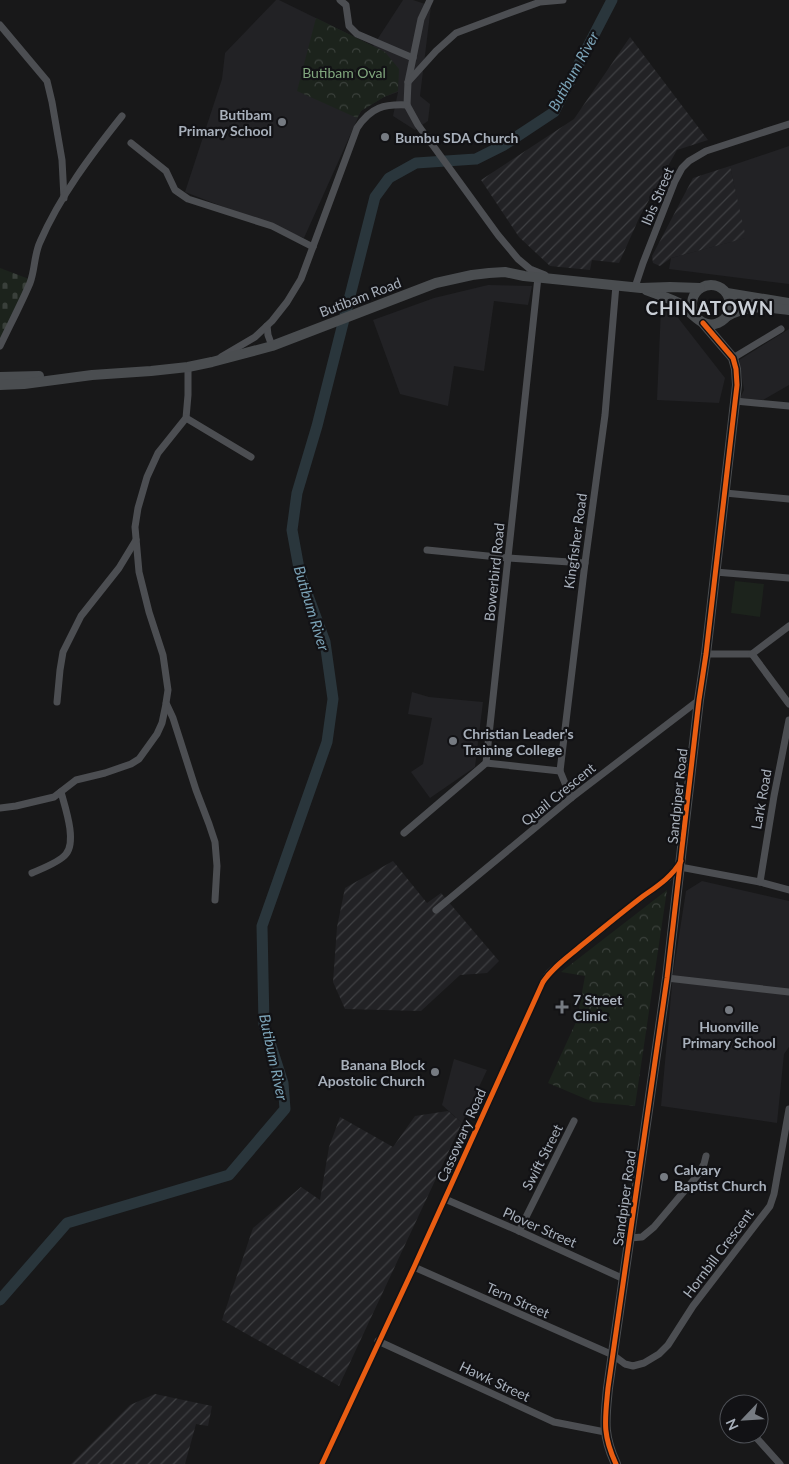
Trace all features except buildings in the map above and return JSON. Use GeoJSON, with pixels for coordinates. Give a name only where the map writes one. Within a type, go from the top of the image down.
{"type":"FeatureCollection","features":[{"type":"Feature","properties":{"kind":"street"},"geometry":{"type":"LineString","coordinates":[[340,0],[346,5],[349,26],[357,34],[413,58]]}},
{"type":"Feature","properties":{"kind":"street"},"geometry":{"type":"LineString","coordinates":[[430,0],[421,20],[408,82],[407,106],[418,125],[498,235],[518,259],[530,269],[552,278]]}},
{"type":"Feature","properties":{"kind":"street"},"geometry":{"type":"LineString","coordinates":[[408,82],[436,51],[456,33],[540,2],[563,0]]}},
{"type":"Feature","properties":{"kind":"street"},"geometry":{"type":"LineString","coordinates":[[0,25],[47,81],[62,160],[64,198]]}},
{"type":"Feature","properties":{"kind":"street"},"geometry":{"type":"LineString","coordinates":[[212,362],[255,337],[287,302],[301,279],[357,128],[363,118],[388,105],[407,106]]}},
{"type":"Feature","properties":{"kind":"street"},"geometry":{"type":"LineString","coordinates":[[0,346],[31,281],[36,252],[40,242],[72,183],[122,116]]}},
{"type":"Feature","properties":{"kind":"street","name":"Ibis Street"},"geometry":{"type":"LineString","coordinates":[[638,288],[642,263],[682,168],[706,150],[789,124]]}},
{"type":"Feature","properties":{"kind":"street"},"geometry":{"type":"LineString","coordinates":[[131,143],[166,171],[175,190],[188,199],[272,226],[313,247]]}},
{"type":"Feature","properties":{"kind":"street","name":"Butibam Road"},"geometry":{"type":"LineString","coordinates":[[0,385],[188,367],[212,362],[272,346],[436,283],[472,275],[505,272],[638,288],[700,288]]}},
{"type":"Feature","properties":{"kind":"street","name":"Bowerbird Road"},"geometry":{"type":"LineString","coordinates":[[486,763],[538,277]]}},
{"type":"Feature","properties":{"kind":"street","name":"Kingfisher Road"},"geometry":{"type":"LineString","coordinates":[[571,798],[560,771],[584,563],[605,415],[616,285]]}},
{"type":"Feature","properties":{"kind":"street"},"geometry":{"type":"LineString","coordinates":[[721,343],[723,320],[730,307],[730,300],[727,293],[722,289],[708,285],[700,288],[694,294],[692,309],[699,320],[733,358],[781,329]]}},
{"type":"Feature","properties":{"kind":"street","name":"Butibam Road"},"geometry":{"type":"LineString","coordinates":[[638,288],[676,302],[699,320]]}},
{"type":"Feature","properties":{"kind":"street"},"geometry":{"type":"LineString","coordinates":[[727,293],[789,303]]}},
{"type":"Feature","properties":{"kind":"street"},"geometry":{"type":"LineString","coordinates":[[699,320],[708,324],[723,320],[736,312],[752,307],[789,310]]}},
{"type":"Feature","properties":{"kind":"street"},"geometry":{"type":"LineString","coordinates":[[267,326],[272,346]]}},
{"type":"Feature","properties":{"kind":"street","name":"Sandpiper Road"},"geometry":{"type":"LineString","coordinates":[[605,1432],[608,1388],[667,978],[681,864],[698,700],[706,654],[735,401],[737,377],[733,358]]}},
{"type":"Feature","properties":{"kind":"street"},"geometry":{"type":"LineString","coordinates":[[0,808],[16,806],[54,796],[76,780],[131,764],[139,759],[157,734],[162,723],[168,690],[162,655],[139,572],[136,527],[138,508],[147,477],[158,454],[186,418],[188,367]]}},
{"type":"Feature","properties":{"kind":"street","name":"Butibam Road"},"geometry":{"type":"LineString","coordinates":[[0,377],[92,375]]}},
{"type":"Feature","properties":{"kind":"street"},"geometry":{"type":"LineString","coordinates":[[735,401],[789,406]]}},
{"type":"Feature","properties":{"kind":"street"},"geometry":{"type":"LineString","coordinates":[[186,418],[251,457]]}},
{"type":"Feature","properties":{"kind":"street"},"geometry":{"type":"LineString","coordinates":[[725,493],[789,499]]}},
{"type":"Feature","properties":{"kind":"street"},"geometry":{"type":"LineString","coordinates":[[58,702],[63,652],[81,616],[119,568],[136,540]]}},
{"type":"Feature","properties":{"kind":"street"},"geometry":{"type":"LineString","coordinates":[[427,550],[584,563]]}},
{"type":"Feature","properties":{"kind":"street"},"geometry":{"type":"LineString","coordinates":[[715,572],[789,578]]}},
{"type":"Feature","properties":{"kind":"street"},"geometry":{"type":"LineString","coordinates":[[706,654],[752,654],[789,626]]}},
{"type":"Feature","properties":{"kind":"street"},"geometry":{"type":"LineString","coordinates":[[752,654],[789,704]]}},
{"type":"Feature","properties":{"kind":"street","name":"Quail Crescent"},"geometry":{"type":"LineString","coordinates":[[436,910],[571,798],[698,700]]}},
{"type":"Feature","properties":{"kind":"street"},"geometry":{"type":"LineString","coordinates":[[166,703],[173,718],[215,842],[218,866],[215,900]]}},
{"type":"Feature","properties":{"kind":"street","name":"Lark Road"},"geometry":{"type":"LineString","coordinates":[[760,882],[789,720]]}},
{"type":"Feature","properties":{"kind":"street"},"geometry":{"type":"LineString","coordinates":[[404,833],[486,763],[560,771]]}},
{"type":"Feature","properties":{"kind":"street"},"geometry":{"type":"LineString","coordinates":[[32,873],[59,860],[66,854],[69,847],[70,832],[61,792]]}},
{"type":"Feature","properties":{"kind":"street"},"geometry":{"type":"LineString","coordinates":[[681,864],[789,890]]}},
{"type":"Feature","properties":{"kind":"street","name":"Cassowary Road"},"geometry":{"type":"LineString","coordinates":[[322,1464],[414,1267],[539,990],[549,973],[628,908],[668,878],[681,864]]}},
{"type":"Feature","properties":{"kind":"street"},"geometry":{"type":"LineString","coordinates":[[667,978],[789,992]]}},
{"type":"Feature","properties":{"kind":"street","name":"Hornbill Crescent"},"geometry":{"type":"LineString","coordinates":[[613,1355],[625,1364],[633,1366],[644,1363],[659,1354],[668,1345],[693,1306],[770,1206],[774,1194],[789,1108]]}},
{"type":"Feature","properties":{"kind":"street","name":"Swift Street"},"geometry":{"type":"LineString","coordinates":[[519,1231],[574,1121]]}},
{"type":"Feature","properties":{"kind":"street"},"geometry":{"type":"LineString","coordinates":[[630,1238],[642,1237],[654,1227],[697,1176],[706,1156]]}},
{"type":"Feature","properties":{"kind":"street","name":"Plover Street"},"geometry":{"type":"LineString","coordinates":[[445,1199],[624,1279]]}},
{"type":"Feature","properties":{"kind":"street","name":"Tern Street"},"geometry":{"type":"LineString","coordinates":[[414,1267],[613,1355]]}},
{"type":"Feature","properties":{"kind":"street","name":"Hawk Street"},"geometry":{"type":"LineString","coordinates":[[378,1341],[554,1422],[605,1432]]}},
{"type":"Feature","properties":{"kind":"street"},"geometry":{"type":"LineString","coordinates":[[605,1432],[610,1452],[616,1464]]}},
{"type":"Feature","properties":{"kind":"street"},"geometry":{"type":"LineString","coordinates":[[762,1444],[780,1464]]}},
{"type":"Feature","properties":{"kind":"shaded area","name":"Butibam Primary School"},"geometry":{"type":"Polygon","coordinates":[[[276,0],[373,46],[403,0],[413,0],[431,6],[420,96],[430,104],[428,121],[415,130],[393,116],[398,92],[384,97],[361,111],[304,238],[185,192],[222,79],[225,53],[276,0]]]}},
{"type":"Feature","properties":{"kind":"shaded area"},"geometry":{"type":"Polygon","coordinates":[[[630,37],[708,140],[677,150],[640,216],[619,263],[592,260],[590,270],[550,266],[519,237],[481,180],[574,119],[630,37]]]}},
{"type":"Feature","properties":{"kind":"shaded area"},"geometry":{"type":"Polygon","coordinates":[[[789,146],[789,284],[669,269],[671,258],[745,238],[730,166],[789,146]]]}},
{"type":"Feature","properties":{"kind":"shaded area"},"geometry":{"type":"Polygon","coordinates":[[[730,166],[746,238],[671,258],[660,266],[653,263],[652,256],[693,178],[730,166]]]}},
{"type":"Feature","properties":{"kind":"shaded area"},"geometry":{"type":"Polygon","coordinates":[[[488,285],[532,286],[528,305],[494,301],[484,371],[454,366],[448,406],[400,394],[373,320],[434,298],[488,285]]]}},
{"type":"Feature","properties":{"kind":"shaded area"},"geometry":{"type":"Polygon","coordinates":[[[661,308],[675,314],[725,378],[719,403],[657,400],[661,308]]]}},
{"type":"Feature","properties":{"kind":"shaded area"},"geometry":{"type":"Polygon","coordinates":[[[789,329],[789,385],[763,400],[740,398],[744,390],[739,360],[789,329]]]}},
{"type":"Feature","properties":{"kind":"shaded area","name":"Christian Leader's Training College"},"geometry":{"type":"Polygon","coordinates":[[[412,692],[429,697],[483,702],[475,767],[430,798],[411,772],[423,764],[432,718],[408,714],[412,692]]]}},
{"type":"Feature","properties":{"kind":"shaded area"},"geometry":{"type":"Polygon","coordinates":[[[393,861],[427,903],[441,893],[499,961],[487,973],[460,975],[421,1011],[345,1009],[333,982],[337,927],[345,888],[393,861]]]}},
{"type":"Feature","properties":{"kind":"shaded area","name":"Huonville Primary School"},"geometry":{"type":"Polygon","coordinates":[[[702,881],[789,901],[789,1047],[784,1054],[777,1123],[661,1106],[673,974],[686,891],[702,881]]]}},
{"type":"Feature","properties":{"kind":"shaded area"},"geometry":{"type":"Polygon","coordinates":[[[454,1059],[487,1070],[462,1123],[442,1105],[454,1059]]]}},
{"type":"Feature","properties":{"kind":"shaded area"},"geometry":{"type":"Polygon","coordinates":[[[448,1111],[462,1123],[339,1386],[222,1320],[253,1228],[301,1187],[320,1200],[329,1147],[340,1117],[393,1147],[415,1116],[448,1111]]]}},
{"type":"Feature","properties":{"kind":"shaded area"},"geometry":{"type":"Polygon","coordinates":[[[155,1394],[212,1406],[208,1426],[196,1424],[185,1464],[71,1464],[130,1405],[155,1394]]]}},
{"type":"Feature","properties":{"kind":"green space","name":"Butibam Oval"},"geometry":{"type":"Polygon","coordinates":[[[316,18],[385,52],[399,69],[398,91],[361,111],[357,118],[297,91],[316,18]]]}},
{"type":"Feature","properties":{"kind":"green space"},"geometry":{"type":"Polygon","coordinates":[[[0,268],[29,279],[0,343],[0,268]]]}},
{"type":"Feature","properties":{"kind":"green space"},"geometry":{"type":"Polygon","coordinates":[[[735,581],[764,584],[760,617],[731,613],[735,581]]]}},
{"type":"Feature","properties":{"kind":"green space"},"geometry":{"type":"Polygon","coordinates":[[[667,890],[635,1106],[593,1102],[548,1083],[577,1020],[585,976],[561,972],[667,890]]]}},
{"type":"Feature","properties":{"kind":"waterway","name":"Butibum River"},"geometry":{"type":"LineString","coordinates":[[0,1300],[67,1223],[229,1175],[285,1109],[283,1083],[264,1024],[262,926],[327,742],[333,699],[325,642],[300,574],[292,530],[297,493],[317,426],[375,197],[389,178],[416,163],[476,159],[504,145],[554,112],[612,0]]}},
{"type":"Feature","properties":{"kind":"cycle path"},"geometry":{"type":"LineString","coordinates":[[616,1464],[608,1444],[606,1427],[608,1388],[667,978],[737,385],[733,358],[703,323]]}},
{"type":"Feature","properties":{"kind":"cycle path"},"geometry":{"type":"LineString","coordinates":[[322,1464],[414,1267],[543,982],[566,958],[663,881],[681,861]]}},
{"type":"Feature","properties":{"kind":"place","name":"Butibam Primary School"},"geometry":{"type":"Point","coordinates":[282,122]}},
{"type":"Feature","properties":{"kind":"place","name":"Bumbu SDA Church"},"geometry":{"type":"Point","coordinates":[385,137]}},
{"type":"Feature","properties":{"kind":"place","name":"Christian Leader's Training College"},"geometry":{"type":"Point","coordinates":[453,741]}},
{"type":"Feature","properties":{"kind":"place","name":"7 Street Clinic"},"geometry":{"type":"Point","coordinates":[562,1007]}},
{"type":"Feature","properties":{"kind":"place","name":"Huonville Primary School"},"geometry":{"type":"Point","coordinates":[729,1010]}},
{"type":"Feature","properties":{"kind":"place","name":"Banana Block Apostolic Church"},"geometry":{"type":"Point","coordinates":[435,1072]}},
{"type":"Feature","properties":{"kind":"place","name":"Calvary Baptist Church"},"geometry":{"type":"Point","coordinates":[664,1177]}},
{"type":"Feature","properties":{"kind":"district","name":"CHINATOWN"},"geometry":{"type":"Point","coordinates":[710,307]}}]}
